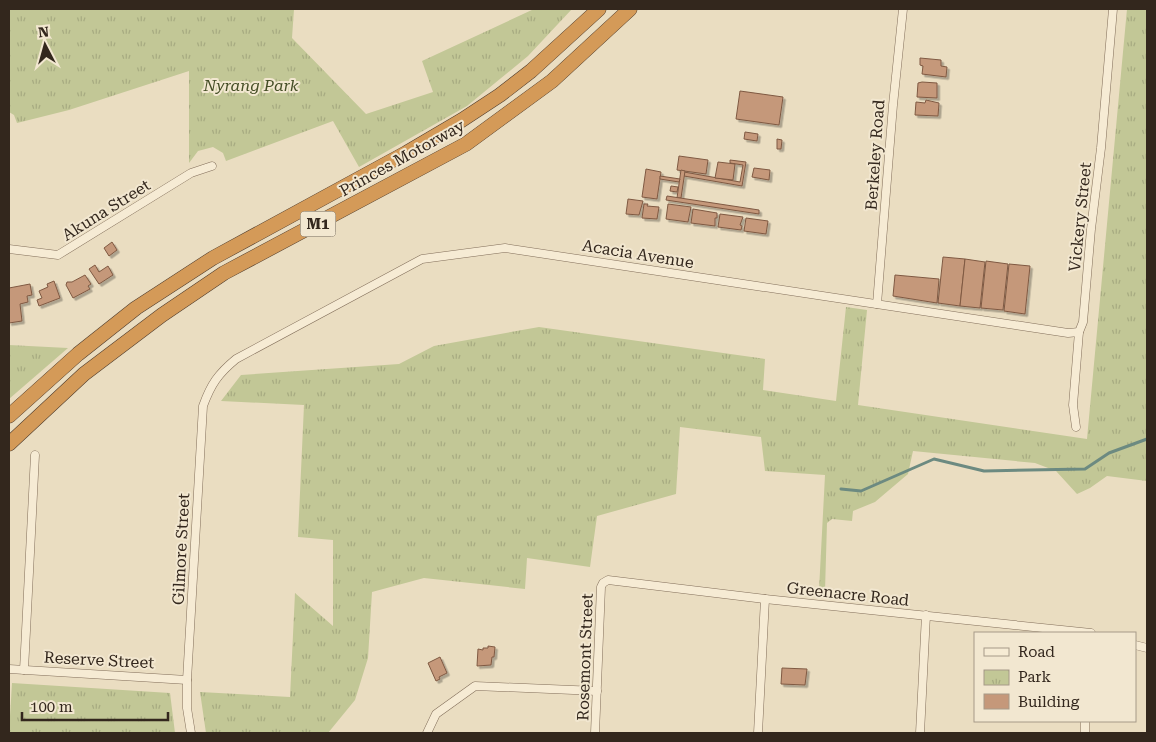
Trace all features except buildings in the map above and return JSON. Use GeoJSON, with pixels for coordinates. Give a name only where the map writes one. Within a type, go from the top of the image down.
{"type":"FeatureCollection","features":[{"type":"Feature","properties":{"kind":"highway","name":"Princes Motorway"},"geometry":{"type":"LineString","coordinates":[[9,416],[78,354],[136,308],[213,258],[406,153],[462,120],[500,95],[531,71],[599,9]]}},
{"type":"Feature","properties":{"kind":"highway","name":"Princes Motorway"},"geometry":{"type":"LineString","coordinates":[[9,444],[84,374],[162,315],[224,273],[466,144],[552,82],[630,9]]}},
{"type":"Feature","properties":{"kind":"street","name":"Berkeley Road"},"geometry":{"type":"LineString","coordinates":[[877,304],[893,105],[903,9]]}},
{"type":"Feature","properties":{"kind":"street","name":"Vickery Street"},"geometry":{"type":"LineString","coordinates":[[1076,427],[1073,404],[1079,332],[1083,322],[1091,229],[1101,148],[1112,9]]}},
{"type":"Feature","properties":{"kind":"street","name":"Akuna Street"},"geometry":{"type":"LineString","coordinates":[[9,249],[58,256],[191,174],[212,166]]}},
{"type":"Feature","properties":{"kind":"street","name":"Acacia Avenue"},"geometry":{"type":"LineString","coordinates":[[221,372],[236,359],[422,259],[505,248],[1068,333],[1079,332]]}},
{"type":"Feature","properties":{"kind":"street","name":"Gilmore Street"},"geometry":{"type":"LineString","coordinates":[[191,733],[187,708],[187,680],[203,406],[210,387],[221,372]]}},
{"type":"Feature","properties":{"kind":"street"},"geometry":{"type":"LineString","coordinates":[[24,670],[35,455]]}},
{"type":"Feature","properties":{"kind":"street","name":"Greenacre Road"},"geometry":{"type":"LineString","coordinates":[[603,583],[608,580],[764,599],[1081,632]]}},
{"type":"Feature","properties":{"kind":"street","name":"Rosemont Street"},"geometry":{"type":"LineString","coordinates":[[595,733],[601,587],[603,583]]}},
{"type":"Feature","properties":{"kind":"street"},"geometry":{"type":"LineString","coordinates":[[758,733],[764,599]]}},
{"type":"Feature","properties":{"kind":"street"},"geometry":{"type":"LineString","coordinates":[[920,733],[926,615]]}},
{"type":"Feature","properties":{"kind":"street","name":"Reserve Street"},"geometry":{"type":"LineString","coordinates":[[9,669],[187,680]]}},
{"type":"Feature","properties":{"kind":"street"},"geometry":{"type":"LineString","coordinates":[[427,733],[436,714],[475,686],[597,691]]}},
{"type":"Feature","properties":{"kind":"green space","name":"Nyrang Park"},"geometry":{"type":"Polygon","coordinates":[[[9,9],[294,9],[292,38],[366,114],[433,92],[422,61],[534,9],[572,9],[528,56],[467,106],[359,167],[333,121],[226,161],[223,153],[213,147],[198,151],[189,163],[189,71],[69,110],[17,123],[14,115],[9,112],[9,9]]]}},
{"type":"Feature","properties":{"kind":"green space"},"geometry":{"type":"Polygon","coordinates":[[[1127,9],[1147,9],[1147,481],[1107,476],[1090,488],[1077,494],[1056,471],[1035,463],[913,451],[908,474],[875,502],[853,511],[852,521],[832,519],[827,523],[825,591],[819,590],[825,475],[765,471],[761,437],[680,427],[676,494],[597,516],[590,567],[527,558],[525,589],[424,578],[372,592],[368,658],[355,700],[328,733],[206,733],[200,692],[290,697],[295,593],[333,626],[333,540],[298,537],[304,405],[221,401],[241,375],[399,364],[434,346],[539,327],[765,359],[763,390],[836,401],[846,307],[867,310],[858,405],[1087,439],[1127,9]]]}},
{"type":"Feature","properties":{"kind":"green space"},"geometry":{"type":"Polygon","coordinates":[[[9,345],[68,348],[9,399],[9,345]]]}},
{"type":"Feature","properties":{"kind":"green space"},"geometry":{"type":"Polygon","coordinates":[[[12,683],[170,693],[175,733],[9,733],[12,683]]]}},
{"type":"Feature","properties":{"kind":"waterway"},"geometry":{"type":"LineString","coordinates":[[841,489],[861,491],[934,459],[984,471],[1085,469],[1109,453],[1147,439]]}}]}
